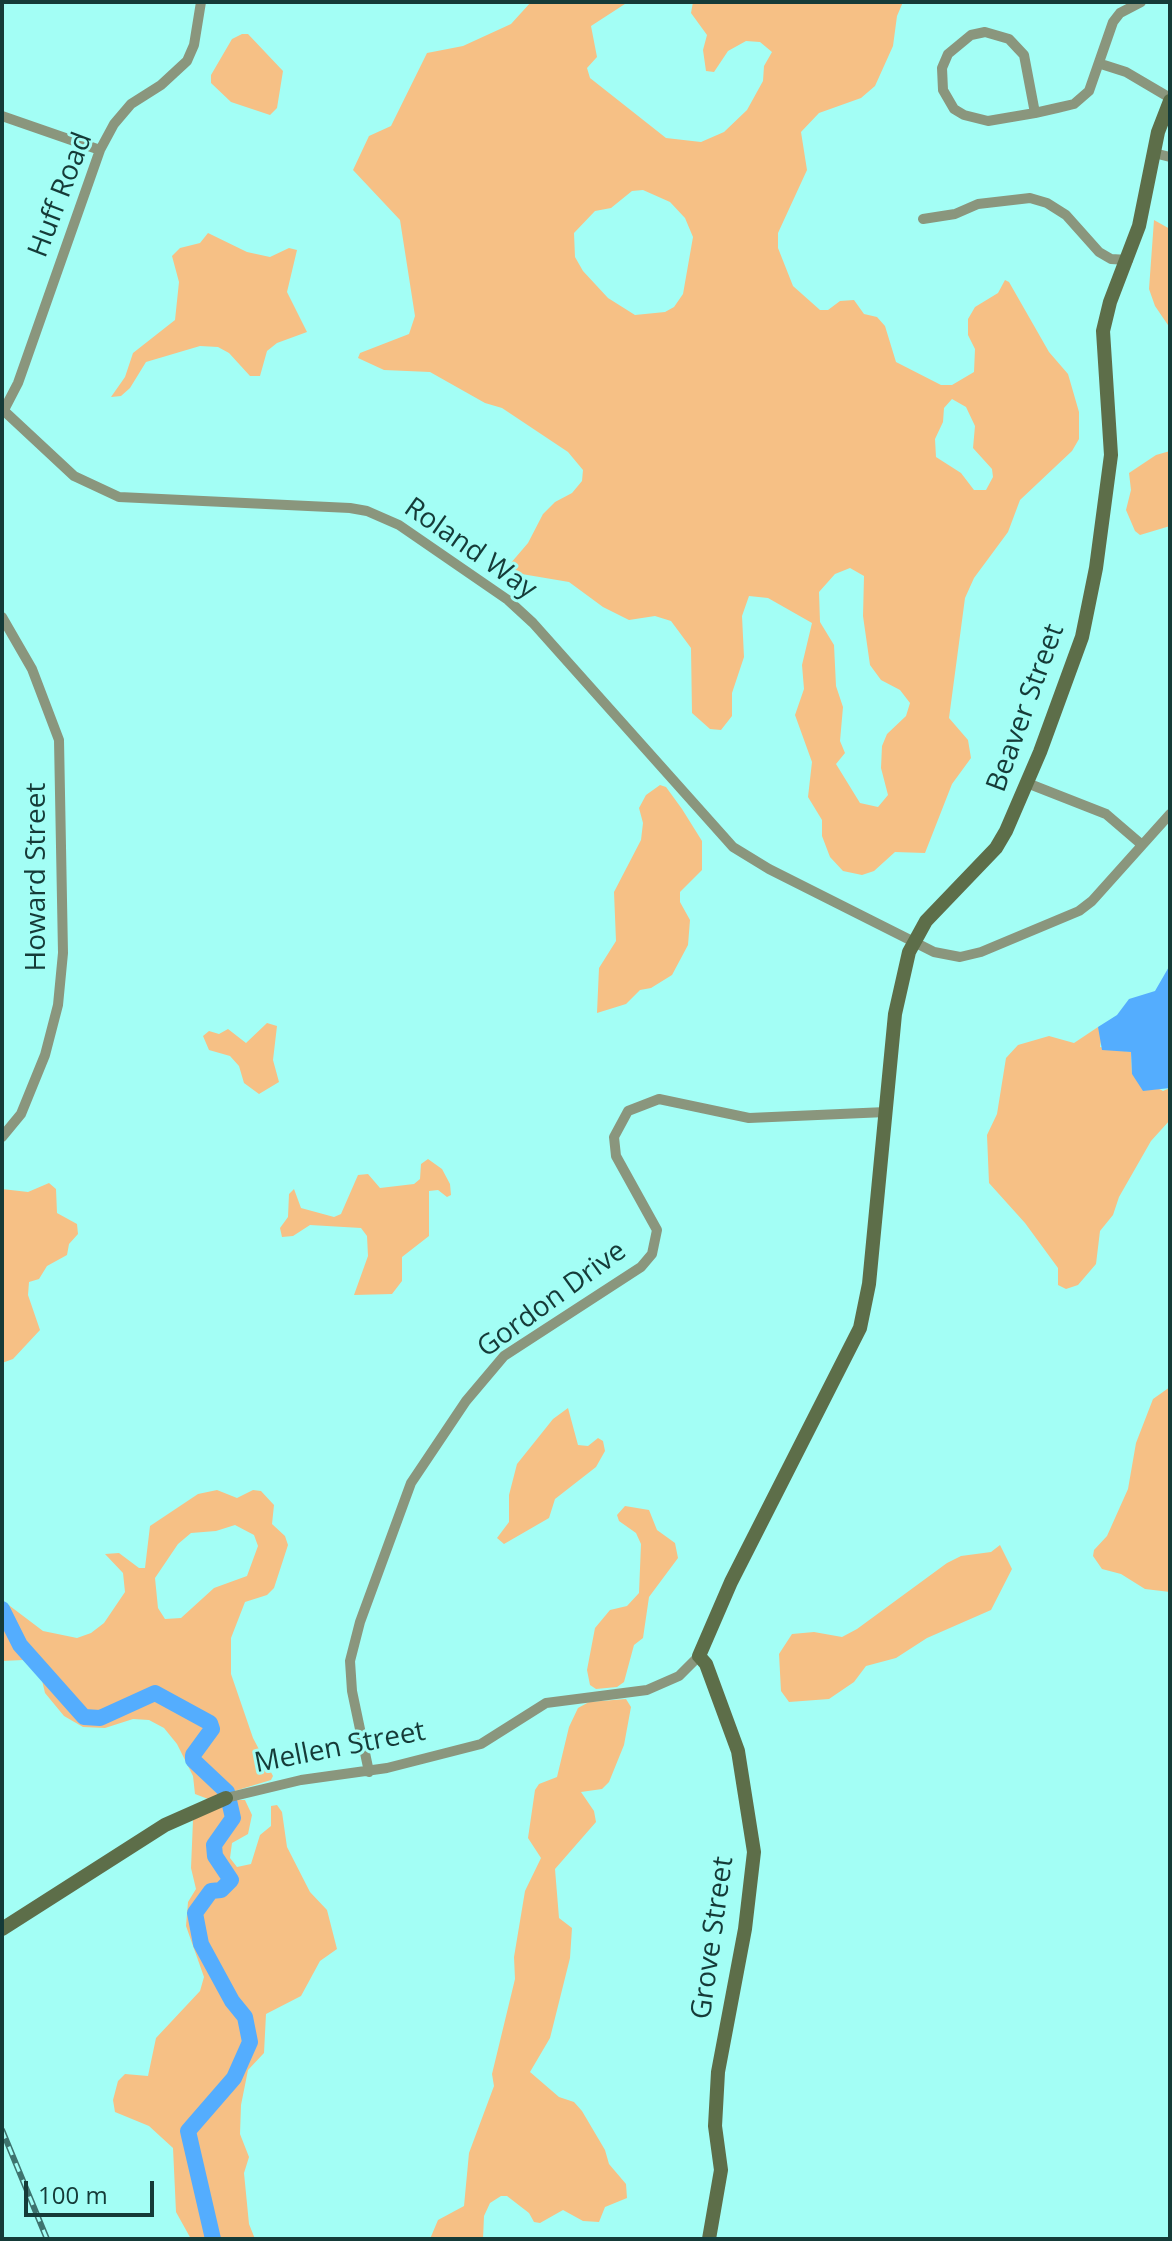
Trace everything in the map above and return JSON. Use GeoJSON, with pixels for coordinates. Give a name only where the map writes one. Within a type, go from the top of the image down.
{"type":"FeatureCollection","features":[{"type":"Feature","properties":{"kind":"street","name":"Huff Road"},"geometry":{"type":"LineString","coordinates":[[3,409],[18,383],[100,150],[114,124],[131,104],[161,85],[187,61],[199,24],[201,2]]}},
{"type":"Feature","properties":{"kind":"street"},"geometry":{"type":"LineString","coordinates":[[1035,113],[1024,55],[1009,39],[985,32],[971,35],[948,54],[941,79],[954,109],[973,119],[988,121],[1035,113],[1074,104],[1084,97],[1101,64],[1113,22],[1120,13],[1141,2]]}},
{"type":"Feature","properties":{"kind":"street"},"geometry":{"type":"LineString","coordinates":[[1101,64],[1126,72],[1170,99]]}},
{"type":"Feature","properties":{"kind":"street","name":"Beaver Street"},"geometry":{"type":"LineString","coordinates":[[699,1656],[731,1582],[852,1348],[866,1305],[895,1014],[904,969],[914,943],[936,908],[996,848],[1027,783],[1082,637],[1093,589],[1111,455],[1103,331],[1114,292],[1128,260],[1170,99]]}},
{"type":"Feature","properties":{"kind":"street"},"geometry":{"type":"LineString","coordinates":[[2,116],[100,150]]}},
{"type":"Feature","properties":{"kind":"street"},"geometry":{"type":"LineString","coordinates":[[1154,153],[1170,157]]}},
{"type":"Feature","properties":{"kind":"street"},"geometry":{"type":"LineString","coordinates":[[923,219],[955,214],[978,204],[1030,198],[1047,203],[1066,215],[1099,252],[1111,259],[1128,260]]}},
{"type":"Feature","properties":{"kind":"street","name":"Roland Way"},"geometry":{"type":"LineString","coordinates":[[3,409],[74,476],[119,497],[350,508],[367,511],[399,525],[508,600],[533,623],[733,847],[934,952],[960,957],[981,952],[1079,911],[1092,901],[1170,814]]}},
{"type":"Feature","properties":{"kind":"street","name":"Howard Street"},"geometry":{"type":"LineString","coordinates":[[2,617],[12,629],[32,669],[59,740],[63,953],[58,1005],[45,1055],[15,1125],[2,1137]]}},
{"type":"Feature","properties":{"kind":"street"},"geometry":{"type":"LineString","coordinates":[[1027,783],[1106,814],[1141,844]]}},
{"type":"Feature","properties":{"kind":"street","name":"Gordon Drive"},"geometry":{"type":"LineString","coordinates":[[369,1772],[352,1691],[350,1661],[360,1622],[411,1483],[466,1401],[504,1356],[641,1267],[652,1254],[657,1230],[616,1156],[614,1137],[628,1111],[659,1099],[749,1118],[886,1112]]}},
{"type":"Feature","properties":{"kind":"street","name":"Mellen Street"},"geometry":{"type":"LineString","coordinates":[[2,1929],[165,1825],[229,1797],[301,1780],[369,1772],[481,1744],[546,1703],[647,1690],[679,1676],[699,1656]]}},
{"type":"Feature","properties":{"kind":"street","name":"Grove Street"},"geometry":{"type":"LineString","coordinates":[[699,1656],[706,1664],[738,1751],[754,1852],[745,1929],[718,2072],[715,2126],[721,2170],[709,2239]]}},
{"type":"Feature","properties":{"kind":"shaded area"},"geometry":{"type":"Polygon","coordinates":[[[531,2],[628,2],[591,26],[597,57],[587,68],[590,78],[666,138],[701,142],[724,132],[747,110],[763,81],[764,66],[772,52],[760,42],[746,41],[728,51],[714,72],[706,71],[703,50],[707,35],[691,13],[693,2],[903,2],[897,16],[893,46],[875,86],[861,98],[819,113],[801,132],[807,170],[778,233],[778,248],[793,286],[820,310],[828,310],[840,301],[854,300],[864,314],[877,317],[885,326],[896,362],[941,385],[952,385],[974,372],[975,349],[968,335],[968,319],[975,307],[998,293],[1005,280],[1049,352],[1068,374],[1079,412],[1079,439],[1072,451],[1020,500],[1008,532],[974,578],[965,598],[949,718],[968,740],[971,758],[952,784],[925,853],[895,852],[874,871],[862,875],[843,871],[830,857],[822,836],[822,820],[808,797],[812,762],[795,715],[804,689],[802,665],[812,623],[768,598],[749,596],[742,616],[744,657],[732,693],[732,716],[721,730],[710,729],[692,713],[691,648],[671,621],[655,616],[629,620],[603,607],[569,582],[504,571],[528,543],[543,514],[555,502],[572,493],[582,481],[583,470],[568,452],[502,408],[485,403],[430,372],[384,370],[358,358],[360,353],[409,334],[415,316],[400,220],[353,170],[369,136],[391,126],[427,53],[463,46],[511,24],[531,2]],[[643,190],[632,191],[611,208],[595,211],[574,233],[575,257],[583,271],[608,298],[635,315],[665,312],[674,307],[683,294],[693,237],[685,218],[670,202],[643,190]],[[952,399],[944,408],[943,422],[935,439],[936,457],[961,473],[974,490],[986,490],[993,477],[992,469],[973,448],[975,426],[966,407],[952,399]],[[850,568],[835,574],[819,592],[820,622],[834,645],[836,686],[843,707],[840,741],[845,753],[836,764],[860,803],[878,807],[888,795],[881,768],[882,746],[887,734],[906,716],[910,703],[900,690],[881,680],[870,665],[863,616],[864,576],[850,568]]]}},
{"type":"Feature","properties":{"kind":"shaded area"},"geometry":{"type":"Polygon","coordinates":[[[248,34],[283,71],[277,108],[270,115],[231,102],[211,83],[211,75],[232,39],[248,34]]]}},
{"type":"Feature","properties":{"kind":"shaded area"},"geometry":{"type":"Polygon","coordinates":[[[1154,220],[1170,229],[1170,328],[1155,306],[1149,289],[1154,220]]]}},
{"type":"Feature","properties":{"kind":"shaded area"},"geometry":{"type":"Polygon","coordinates":[[[208,233],[247,252],[270,257],[289,248],[297,250],[287,292],[307,332],[277,343],[267,351],[260,376],[250,376],[229,353],[218,347],[200,346],[146,362],[130,388],[121,396],[111,397],[125,377],[133,353],[175,320],[179,282],[172,256],[180,248],[200,243],[208,233]]]}},
{"type":"Feature","properties":{"kind":"shaded area"},"geometry":{"type":"Polygon","coordinates":[[[1170,451],[1170,526],[1140,535],[1135,531],[1126,510],[1131,490],[1129,473],[1156,455],[1170,451]]]}},
{"type":"Feature","properties":{"kind":"shaded area"},"geometry":{"type":"Polygon","coordinates":[[[660,785],[666,787],[702,841],[702,870],[680,892],[680,902],[690,920],[688,945],[672,975],[651,988],[640,990],[626,1004],[597,1013],[599,968],[616,941],[614,892],[641,840],[643,823],[639,808],[646,795],[660,785]]]}},
{"type":"Feature","properties":{"kind":"shaded area"},"geometry":{"type":"Polygon","coordinates":[[[267,1023],[277,1026],[273,1060],[279,1082],[259,1094],[244,1083],[239,1066],[230,1056],[209,1050],[203,1036],[209,1031],[219,1034],[228,1029],[246,1043],[267,1023]]]}},
{"type":"Feature","properties":{"kind":"shaded area"},"geometry":{"type":"Polygon","coordinates":[[[1098,1027],[1102,1035],[1100,1047],[1131,1052],[1132,1074],[1163,1091],[1170,1088],[1170,1120],[1151,1141],[1119,1197],[1113,1215],[1100,1231],[1096,1264],[1078,1285],[1066,1289],[1058,1285],[1058,1268],[1025,1223],[989,1183],[987,1135],[997,1114],[1006,1058],[1018,1045],[1049,1036],[1074,1043],[1098,1027]]]}},
{"type":"Feature","properties":{"kind":"shaded area"},"geometry":{"type":"Polygon","coordinates":[[[428,1159],[442,1169],[450,1184],[451,1195],[447,1197],[438,1190],[429,1191],[429,1236],[402,1257],[402,1281],[392,1294],[354,1295],[368,1256],[367,1236],[361,1228],[310,1225],[293,1236],[282,1237],[280,1228],[288,1217],[289,1194],[294,1189],[301,1208],[334,1217],[341,1214],[358,1175],[368,1174],[380,1188],[414,1184],[420,1179],[421,1164],[428,1159]]]}},
{"type":"Feature","properties":{"kind":"shaded area"},"geometry":{"type":"Polygon","coordinates":[[[49,1183],[56,1189],[57,1213],[77,1224],[78,1234],[69,1244],[67,1255],[47,1266],[39,1279],[29,1282],[28,1295],[40,1330],[13,1359],[2,1363],[2,1189],[28,1192],[49,1183]]]}},
{"type":"Feature","properties":{"kind":"shaded area"},"geometry":{"type":"Polygon","coordinates":[[[1170,1387],[1170,1592],[1145,1589],[1121,1574],[1102,1569],[1093,1556],[1094,1550],[1107,1536],[1128,1489],[1136,1443],[1153,1399],[1170,1387]]]}},
{"type":"Feature","properties":{"kind":"shaded area"},"geometry":{"type":"Polygon","coordinates":[[[568,1408],[578,1445],[588,1446],[598,1438],[603,1441],[605,1451],[596,1467],[555,1499],[549,1518],[504,1544],[497,1538],[509,1522],[509,1495],[517,1464],[553,1419],[568,1408]]]}},
{"type":"Feature","properties":{"kind":"shaded area"},"geometry":{"type":"Polygon","coordinates":[[[217,1490],[237,1498],[253,1490],[261,1491],[274,1505],[272,1524],[285,1536],[288,1545],[274,1588],[267,1595],[245,1602],[231,1638],[231,1674],[253,1738],[273,1776],[271,1780],[208,1799],[195,1794],[193,1776],[177,1744],[164,1728],[149,1720],[133,1719],[105,1728],[83,1727],[64,1716],[45,1693],[41,1676],[32,1665],[23,1660],[2,1661],[2,1600],[43,1631],[77,1638],[91,1633],[104,1623],[125,1592],[123,1573],[105,1554],[119,1553],[139,1568],[145,1568],[150,1526],[198,1494],[217,1490]],[[235,1525],[216,1531],[191,1533],[178,1544],[155,1578],[158,1608],[165,1619],[181,1618],[214,1588],[247,1576],[258,1546],[254,1535],[235,1525]]]}},
{"type":"Feature","properties":{"kind":"shaded area"},"geometry":{"type":"Polygon","coordinates":[[[625,1506],[649,1510],[657,1530],[675,1543],[678,1558],[649,1597],[643,1638],[634,1645],[624,1682],[617,1687],[596,1689],[590,1685],[587,1670],[595,1628],[610,1610],[627,1606],[639,1593],[641,1544],[636,1533],[619,1521],[617,1515],[625,1506]]]}},
{"type":"Feature","properties":{"kind":"shaded area"},"geometry":{"type":"Polygon","coordinates":[[[1000,1545],[1012,1569],[991,1610],[927,1638],[896,1658],[866,1666],[854,1682],[829,1699],[789,1702],[781,1691],[779,1654],[792,1634],[814,1632],[842,1637],[947,1563],[961,1556],[991,1552],[1000,1545]]]}},
{"type":"Feature","properties":{"kind":"shaded area"},"geometry":{"type":"Polygon","coordinates":[[[626,1699],[631,1707],[624,1745],[609,1782],[602,1789],[581,1792],[594,1811],[596,1822],[555,1869],[559,1918],[572,1928],[570,1958],[550,2038],[530,2072],[559,2097],[574,2102],[582,2111],[605,2150],[609,2164],[626,2184],[627,2198],[605,2207],[599,2222],[583,2221],[563,2210],[540,2223],[534,2222],[529,2213],[507,2196],[501,2196],[490,2203],[484,2216],[483,2239],[430,2239],[438,2220],[464,2206],[469,2153],[494,2086],[492,2074],[515,1979],[514,1957],[525,1891],[541,1858],[528,1838],[535,1790],[539,1784],[557,1777],[569,1727],[578,1708],[589,1702],[626,1699]]]}},
{"type":"Feature","properties":{"kind":"shaded area"},"geometry":{"type":"Polygon","coordinates":[[[232,1800],[245,1800],[252,1815],[248,1834],[232,1843],[230,1858],[237,1867],[251,1864],[260,1835],[271,1826],[271,1806],[277,1805],[282,1812],[287,1847],[310,1892],[327,1910],[337,1949],[320,1961],[301,1996],[266,2014],[264,2053],[248,2070],[241,2105],[240,2134],[249,2157],[244,2173],[249,2224],[255,2239],[191,2239],[176,2212],[173,2148],[149,2126],[115,2112],[113,2100],[118,2081],[125,2074],[148,2076],[156,2038],[200,1991],[204,1977],[186,1926],[188,1902],[196,1889],[191,1868],[193,1820],[232,1800]]]}},
{"type":"Feature","properties":{"kind":"water"},"geometry":{"type":"Polygon","coordinates":[[[1170,965],[1170,1088],[1143,1091],[1132,1074],[1131,1052],[1102,1050],[1098,1027],[1117,1015],[1129,999],[1155,991],[1170,965]]]}},
{"type":"Feature","properties":{"kind":"waterway"},"geometry":{"type":"LineString","coordinates":[[2,1609],[20,1645],[84,1717],[100,1718],[155,1693],[210,1723],[212,1729],[193,1755],[193,1760],[227,1792],[233,1818],[214,1845],[215,1856],[231,1880],[221,1890],[211,1891],[195,1913],[201,1944],[232,2001],[245,2017],[250,2042],[234,2078],[188,2131],[213,2239]]}},
{"type":"Feature","properties":{"kind":"railway"},"geometry":{"type":"LineString","coordinates":[[2,2130],[47,2239]]}}]}
